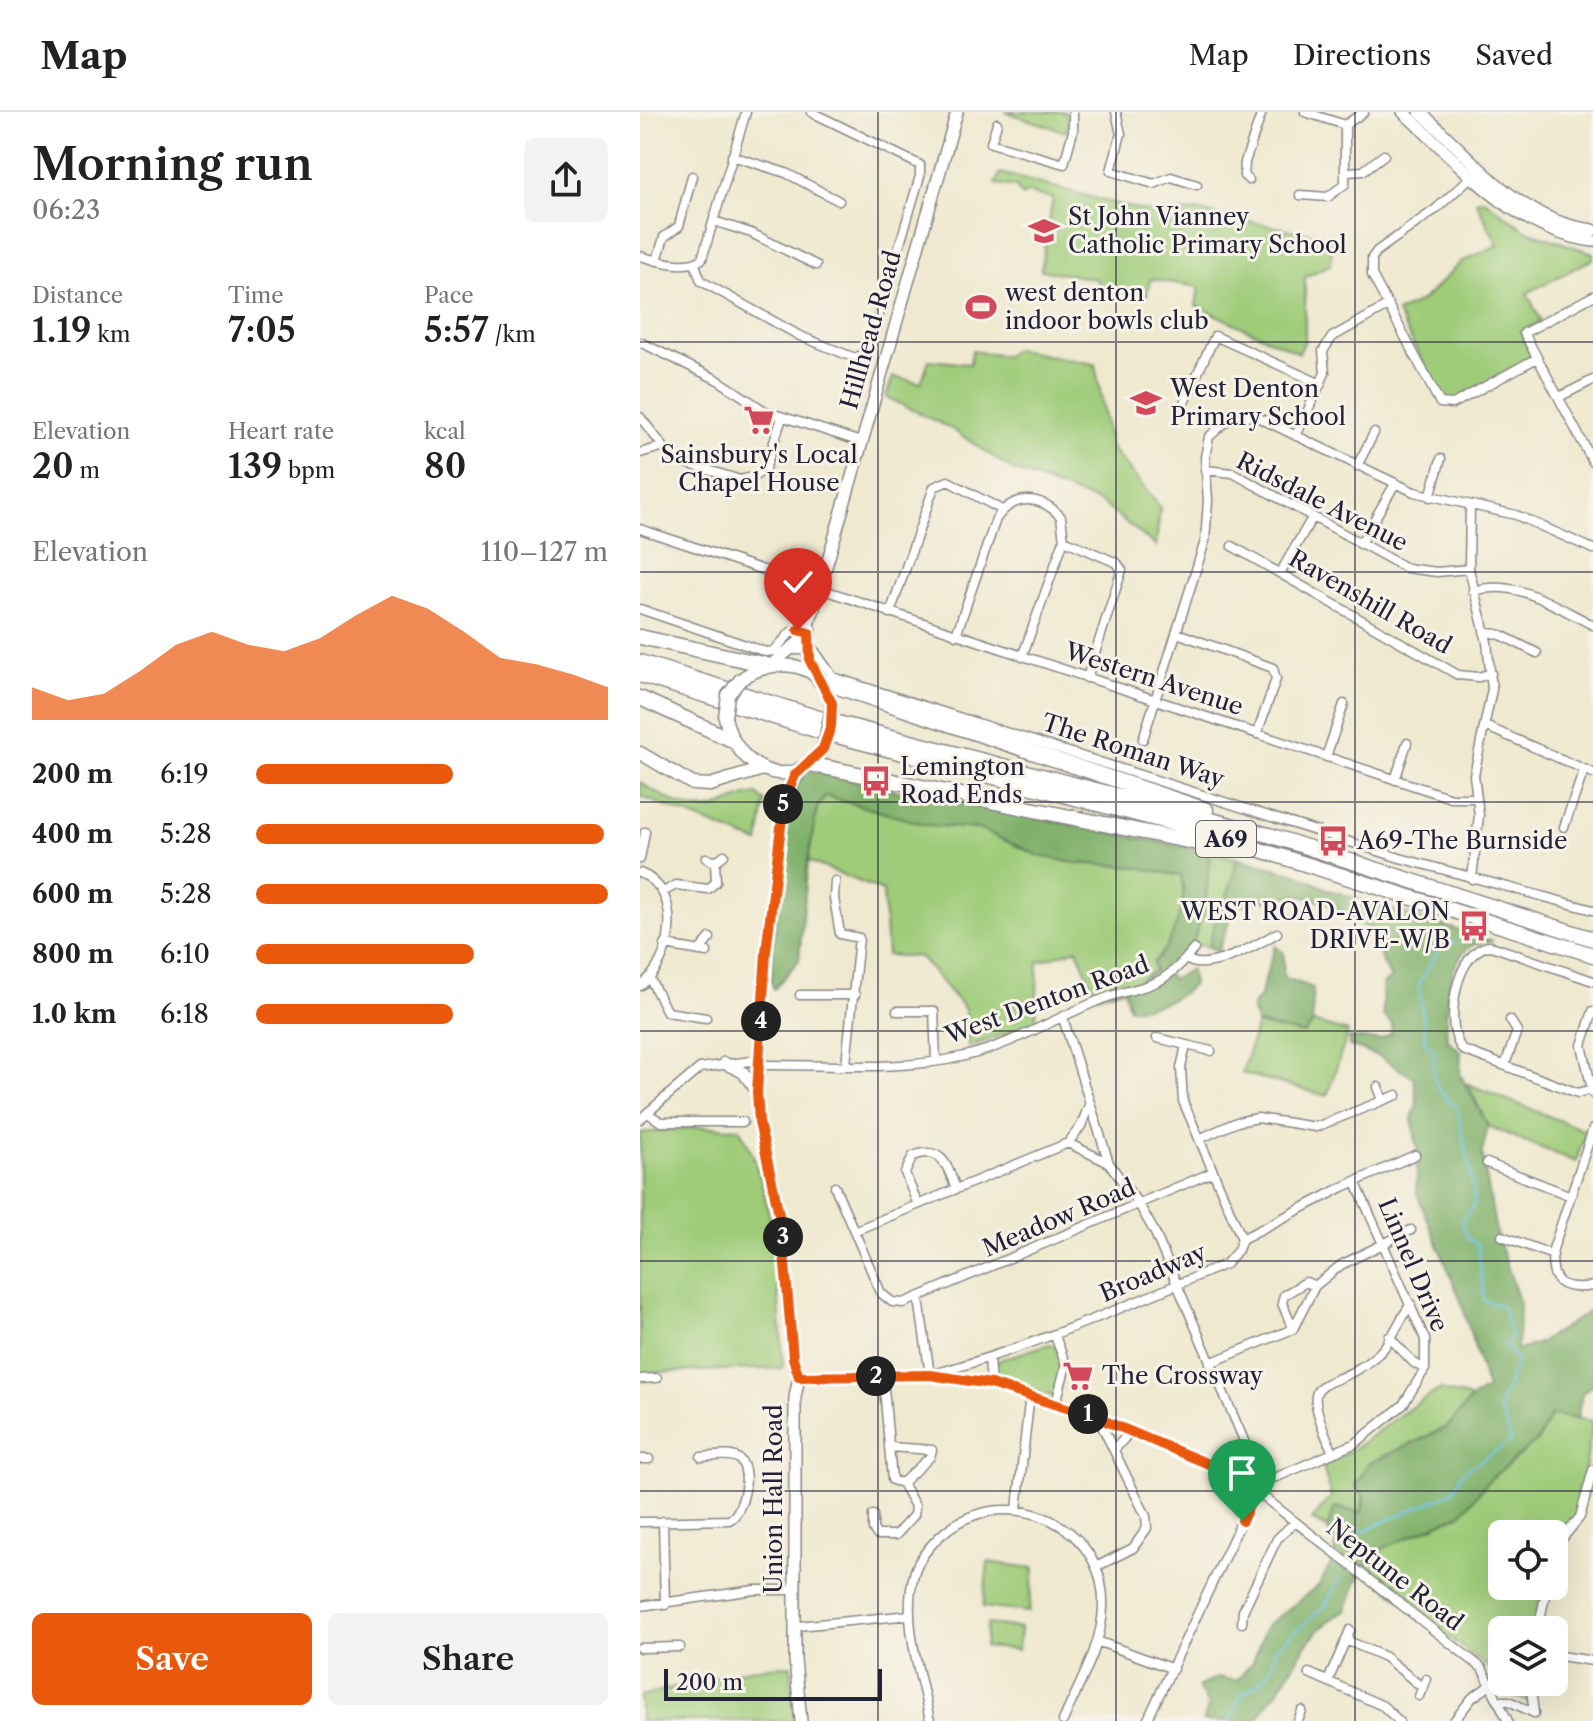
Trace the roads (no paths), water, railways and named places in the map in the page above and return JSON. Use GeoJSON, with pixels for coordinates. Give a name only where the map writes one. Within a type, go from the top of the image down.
{"type":"FeatureCollection","features":[{"type":"Feature","properties":{"kind":"highway"},"geometry":{"type":"LineString","coordinates":[[640,637],[769,664]]}},
{"type":"Feature","properties":{"kind":"highway","name":"A69"},"geometry":{"type":"LineString","coordinates":[[640,662],[822,719],[1269,835],[1593,939]]}},
{"type":"Feature","properties":{"kind":"highway","name":"A69"},"geometry":{"type":"LineString","coordinates":[[640,675],[822,732],[1194,829],[1593,955]]}},
{"type":"Feature","properties":{"kind":"highway"},"geometry":{"type":"LineString","coordinates":[[818,679],[1228,817],[1269,835]]}},
{"type":"Feature","properties":{"kind":"highway"},"geometry":{"type":"LineString","coordinates":[[640,698],[733,744]]}},
{"type":"Feature","properties":{"kind":"highway"},"geometry":{"type":"LineString","coordinates":[[805,765],[1200,842],[1398,892]]}},
{"type":"Feature","properties":{"kind":"main road"},"geometry":{"type":"LineString","coordinates":[[640,753],[693,784],[710,785],[726,778],[805,765],[823,749],[832,708],[818,679],[800,667],[769,664],[740,680],[728,695],[725,717],[733,744],[726,778]]}},
{"type":"Feature","properties":{"kind":"main road"},"geometry":{"type":"LineString","coordinates":[[733,744],[767,770]]}},
{"type":"Feature","properties":{"kind":"street"},"geometry":{"type":"LineString","coordinates":[[640,256],[657,261],[695,264],[702,259],[746,112]]}},
{"type":"Feature","properties":{"kind":"street"},"geometry":{"type":"LineString","coordinates":[[695,264],[701,281],[714,290],[832,352],[855,358],[865,356],[920,176],[920,165],[916,160],[887,151],[811,112]]}},
{"type":"Feature","properties":{"kind":"street","name":"Hillhead Road"},"geometry":{"type":"LineString","coordinates":[[769,664],[793,650],[807,633],[954,112]]}},
{"type":"Feature","properties":{"kind":"street"},"geometry":{"type":"LineString","coordinates":[[997,123],[991,143],[1064,164],[1073,131],[1073,112]]}},
{"type":"Feature","properties":{"kind":"street"},"geometry":{"type":"LineString","coordinates":[[1116,112],[1121,134],[1111,171],[1154,184],[1171,177],[1197,185]]}},
{"type":"Feature","properties":{"kind":"street"},"geometry":{"type":"LineString","coordinates":[[1249,180],[1244,176],[1245,162],[1262,112]]}},
{"type":"Feature","properties":{"kind":"street"},"geometry":{"type":"LineString","coordinates":[[1305,112],[1345,125]]}},
{"type":"Feature","properties":{"kind":"street"},"geometry":{"type":"LineString","coordinates":[[1345,125],[1364,112]]}},
{"type":"Feature","properties":{"kind":"street"},"geometry":{"type":"LineString","coordinates":[[1403,112],[1476,173],[1537,215],[1593,230]]}},
{"type":"Feature","properties":{"kind":"street"},"geometry":{"type":"LineString","coordinates":[[1420,112],[1507,208],[1550,231],[1593,241]]}},
{"type":"Feature","properties":{"kind":"street"},"geometry":{"type":"LineString","coordinates":[[1300,195],[1328,197],[1339,192],[1347,172],[1345,125]]}},
{"type":"Feature","properties":{"kind":"street"},"geometry":{"type":"LineString","coordinates":[[1347,172],[1363,171],[1384,155]]}},
{"type":"Feature","properties":{"kind":"street"},"geometry":{"type":"LineString","coordinates":[[732,156],[786,173],[839,201]]}},
{"type":"Feature","properties":{"kind":"street"},"geometry":{"type":"LineString","coordinates":[[1476,173],[1372,258],[1372,275],[1440,403],[1453,404],[1537,358]]}},
{"type":"Feature","properties":{"kind":"street"},"geometry":{"type":"LineString","coordinates":[[657,261],[664,237],[679,226],[692,176]]}},
{"type":"Feature","properties":{"kind":"street"},"geometry":{"type":"LineString","coordinates":[[714,221],[751,233],[816,265]]}},
{"type":"Feature","properties":{"kind":"street"},"geometry":{"type":"LineString","coordinates":[[1593,296],[1524,333],[1593,462]]}},
{"type":"Feature","properties":{"kind":"street"},"geometry":{"type":"LineString","coordinates":[[1296,436],[1325,373],[1323,351],[1332,337],[1389,305]]}},
{"type":"Feature","properties":{"kind":"street"},"geometry":{"type":"LineString","coordinates":[[1182,407],[1215,336],[1321,384]]}},
{"type":"Feature","properties":{"kind":"street"},"geometry":{"type":"LineString","coordinates":[[640,342],[707,375],[782,418],[860,442]]}},
{"type":"Feature","properties":{"kind":"street"},"geometry":{"type":"LineString","coordinates":[[1559,397],[1593,380]]}},
{"type":"Feature","properties":{"kind":"street"},"geometry":{"type":"LineString","coordinates":[[1143,739],[1208,523],[1205,475],[1209,437],[1230,418],[1255,416],[1395,484],[1430,497],[1537,523],[1593,549]]}},
{"type":"Feature","properties":{"kind":"street"},"geometry":{"type":"LineString","coordinates":[[640,417],[673,459],[740,480],[765,469],[782,418]]}},
{"type":"Feature","properties":{"kind":"street"},"geometry":{"type":"LineString","coordinates":[[1357,466],[1374,433]]}},
{"type":"Feature","properties":{"kind":"street"},"geometry":{"type":"LineString","coordinates":[[640,453],[661,447]]}},
{"type":"Feature","properties":{"kind":"street"},"geometry":{"type":"LineString","coordinates":[[1430,497],[1441,459]]}},
{"type":"Feature","properties":{"kind":"street","name":"Ridsdale Avenue"},"geometry":{"type":"LineString","coordinates":[[1205,475],[1233,473],[1406,568],[1437,572],[1469,569]]}},
{"type":"Feature","properties":{"kind":"street"},"geometry":{"type":"LineString","coordinates":[[890,613],[934,487],[948,481],[1002,510]]}},
{"type":"Feature","properties":{"kind":"street"},"geometry":{"type":"LineString","coordinates":[[1360,544],[1395,484]]}},
{"type":"Feature","properties":{"kind":"street"},"geometry":{"type":"LineString","coordinates":[[956,635],[996,519],[1002,510],[1016,501],[1041,501],[1061,517],[1064,540],[1022,657]]}},
{"type":"Feature","properties":{"kind":"street"},"geometry":{"type":"LineString","coordinates":[[1470,506],[1469,569],[1491,673],[1485,726],[1474,775],[1477,798],[1472,879]]}},
{"type":"Feature","properties":{"kind":"street"},"geometry":{"type":"LineString","coordinates":[[1280,573],[1312,518]]}},
{"type":"Feature","properties":{"kind":"street","name":"Western Avenue"},"geometry":{"type":"LineString","coordinates":[[640,529],[1395,780],[1460,800],[1477,798]]}},
{"type":"Feature","properties":{"kind":"street"},"geometry":{"type":"LineString","coordinates":[[1064,540],[1117,563],[1122,570],[1087,678]]}},
{"type":"Feature","properties":{"kind":"street","name":"Ravenshill Road"},"geometry":{"type":"LineString","coordinates":[[1232,546],[1458,675],[1479,677],[1491,673]]}},
{"type":"Feature","properties":{"kind":"street"},"geometry":{"type":"LineString","coordinates":[[1473,591],[1493,586],[1518,588],[1593,625]]}},
{"type":"Feature","properties":{"kind":"street"},"geometry":{"type":"LineString","coordinates":[[640,609],[766,652],[774,651],[791,632],[807,633]]}},
{"type":"Feature","properties":{"kind":"street"},"geometry":{"type":"LineString","coordinates":[[1484,631],[1501,635],[1537,653]]}},
{"type":"Feature","properties":{"kind":"street","name":"Hillhead Road"},"geometry":{"type":"LineString","coordinates":[[807,633],[818,679]]}},
{"type":"Feature","properties":{"kind":"street"},"geometry":{"type":"LineString","coordinates":[[1177,633],[1273,668],[1276,679],[1257,734]]}},
{"type":"Feature","properties":{"kind":"street"},"geometry":{"type":"LineString","coordinates":[[793,650],[810,649]]}},
{"type":"Feature","properties":{"kind":"street","name":"The Roman Way"},"geometry":{"type":"LineString","coordinates":[[810,649],[833,677],[1472,879],[1593,910]]}},
{"type":"Feature","properties":{"kind":"street"},"geometry":{"type":"LineString","coordinates":[[1326,757],[1344,704]]}},
{"type":"Feature","properties":{"kind":"street"},"geometry":{"type":"LineString","coordinates":[[1485,726],[1589,771],[1564,827]]}},
{"type":"Feature","properties":{"kind":"street"},"geometry":{"type":"LineString","coordinates":[[1395,780],[1407,743]]}},
{"type":"Feature","properties":{"kind":"street"},"geometry":{"type":"LineString","coordinates":[[784,801],[805,765]]}},
{"type":"Feature","properties":{"kind":"street"},"geometry":{"type":"LineString","coordinates":[[767,770],[779,783],[784,801]]}},
{"type":"Feature","properties":{"kind":"street","name":"Union Hall Road"},"geometry":{"type":"LineString","coordinates":[[784,801],[759,1040],[757,1092],[759,1122],[782,1228],[793,1358],[799,1377],[795,1397],[798,1626],[795,1660],[801,1721]]}},
{"type":"Feature","properties":{"kind":"street"},"geometry":{"type":"LineString","coordinates":[[640,859],[645,832]]}},
{"type":"Feature","properties":{"kind":"street"},"geometry":{"type":"LineString","coordinates":[[663,892],[676,885],[699,891],[713,887],[717,875],[711,860],[724,855]]}},
{"type":"Feature","properties":{"kind":"street"},"geometry":{"type":"LineString","coordinates":[[640,873],[655,881],[663,892],[669,914],[661,963],[650,979],[640,986]]}},
{"type":"Feature","properties":{"kind":"street"},"geometry":{"type":"LineString","coordinates":[[835,881],[834,898],[840,934],[859,938],[853,1021],[846,1036],[846,1064]]}},
{"type":"Feature","properties":{"kind":"street"},"geometry":{"type":"LineString","coordinates":[[1186,959],[1194,964],[1203,964],[1253,948],[1277,933]]}},
{"type":"Feature","properties":{"kind":"street"},"geometry":{"type":"LineString","coordinates":[[665,945],[703,951],[710,938]]}},
{"type":"Feature","properties":{"kind":"street"},"geometry":{"type":"LineString","coordinates":[[1593,981],[1491,946],[1476,949],[1463,972],[1454,1004],[1454,1041],[1463,1050],[1578,1093],[1593,1092],[1582,1045],[1593,1011]]}},
{"type":"Feature","properties":{"kind":"street","name":"West Denton Road"},"geometry":{"type":"LineString","coordinates":[[644,1117],[700,1068],[724,1063],[846,1064],[966,1056],[1063,1018],[1098,1000],[1143,990],[1167,977],[1194,949]]}},
{"type":"Feature","properties":{"kind":"street"},"geometry":{"type":"LineString","coordinates":[[650,979],[667,1012],[706,1018]]}},
{"type":"Feature","properties":{"kind":"street"},"geometry":{"type":"LineString","coordinates":[[800,995],[855,995]]}},
{"type":"Feature","properties":{"kind":"street"},"geometry":{"type":"LineString","coordinates":[[897,1011],[934,1011],[936,1060]]}},
{"type":"Feature","properties":{"kind":"street"},"geometry":{"type":"LineString","coordinates":[[1063,1018],[1109,1163],[1140,1206],[1260,1478],[1147,1721]]}},
{"type":"Feature","properties":{"kind":"street"},"geometry":{"type":"LineString","coordinates":[[1505,1065],[1517,1031],[1510,1020]]}},
{"type":"Feature","properties":{"kind":"street"},"geometry":{"type":"LineString","coordinates":[[1157,1038],[1211,1051]]}},
{"type":"Feature","properties":{"kind":"street"},"geometry":{"type":"LineString","coordinates":[[1186,1045],[1181,1068],[1183,1101],[1242,1239]]}},
{"type":"Feature","properties":{"kind":"street"},"geometry":{"type":"LineString","coordinates":[[724,1063],[743,1072],[757,1092]]}},
{"type":"Feature","properties":{"kind":"street"},"geometry":{"type":"LineString","coordinates":[[1378,1087],[1383,1100]]}},
{"type":"Feature","properties":{"kind":"street"},"geometry":{"type":"LineString","coordinates":[[1199,1139],[1237,1122],[1258,1118],[1316,1127],[1397,1095]]}},
{"type":"Feature","properties":{"kind":"street"},"geometry":{"type":"LineString","coordinates":[[854,1231],[1068,1143],[1081,1126],[1089,1104]]}},
{"type":"Feature","properties":{"kind":"street"},"geometry":{"type":"LineString","coordinates":[[644,1117],[661,1122],[743,1122]]}},
{"type":"Feature","properties":{"kind":"street"},"geometry":{"type":"LineString","coordinates":[[1593,1129],[1551,1269],[1560,1283],[1573,1289],[1593,1286]]}},
{"type":"Feature","properties":{"kind":"street"},"geometry":{"type":"LineString","coordinates":[[1068,1143],[1109,1163]]}},
{"type":"Feature","properties":{"kind":"street"},"geometry":{"type":"LineString","coordinates":[[918,1205],[905,1173],[913,1156],[927,1150],[937,1152],[945,1160],[956,1189]]}},
{"type":"Feature","properties":{"kind":"street","name":"Broadway"},"geometry":{"type":"LineString","coordinates":[[930,1375],[1055,1336],[1226,1264],[1238,1250],[1242,1239],[1355,1181],[1415,1155]]}},
{"type":"Feature","properties":{"kind":"street"},"geometry":{"type":"LineString","coordinates":[[1487,1163],[1571,1196]]}},
{"type":"Feature","properties":{"kind":"street","name":"Meadow Road"},"geometry":{"type":"LineString","coordinates":[[919,1299],[1213,1172]]}},
{"type":"Feature","properties":{"kind":"street","name":"Linnel Drive"},"geometry":{"type":"LineString","coordinates":[[1260,1478],[1277,1477],[1356,1443],[1395,1412],[1417,1387],[1425,1369],[1425,1339],[1355,1181]]}},
{"type":"Feature","properties":{"kind":"street"},"geometry":{"type":"LineString","coordinates":[[799,1377],[930,1375],[919,1299],[892,1302],[881,1293],[835,1187]]}},
{"type":"Feature","properties":{"kind":"street"},"geometry":{"type":"LineString","coordinates":[[1210,1363],[1293,1329],[1315,1286],[1341,1265],[1411,1230]]}},
{"type":"Feature","properties":{"kind":"street"},"geometry":{"type":"LineString","coordinates":[[1502,1236],[1553,1255]]}},
{"type":"Feature","properties":{"kind":"street"},"geometry":{"type":"LineString","coordinates":[[1293,1329],[1282,1303],[1284,1295],[1306,1282],[1315,1286]]}},
{"type":"Feature","properties":{"kind":"street"},"geometry":{"type":"LineString","coordinates":[[1333,1453],[1316,1412],[1314,1397],[1320,1386],[1375,1358],[1411,1304]]}},
{"type":"Feature","properties":{"kind":"street"},"geometry":{"type":"LineString","coordinates":[[1055,1336],[1066,1365],[1056,1403]]}},
{"type":"Feature","properties":{"kind":"street"},"geometry":{"type":"LineString","coordinates":[[1389,1337],[1414,1363],[1425,1369]]}},
{"type":"Feature","properties":{"kind":"street"},"geometry":{"type":"LineString","coordinates":[[989,1358],[991,1384]]}},
{"type":"Feature","properties":{"kind":"street","name":"Neptune Road"},"geometry":{"type":"LineString","coordinates":[[930,1375],[991,1384],[1030,1394],[1131,1431],[1235,1475],[1482,1668],[1488,1678]]}},
{"type":"Feature","properties":{"kind":"street"},"geometry":{"type":"LineString","coordinates":[[873,1515],[877,1535],[900,1532],[914,1515],[915,1506],[902,1483],[892,1480],[883,1376]]}},
{"type":"Feature","properties":{"kind":"street"},"geometry":{"type":"LineString","coordinates":[[640,1379],[657,1378]]}},
{"type":"Feature","properties":{"kind":"street"},"geometry":{"type":"LineString","coordinates":[[1017,1509],[1030,1394]]}},
{"type":"Feature","properties":{"kind":"street"},"geometry":{"type":"LineString","coordinates":[[1096,1567],[1133,1548],[1147,1528],[1146,1516],[1098,1418]]}},
{"type":"Feature","properties":{"kind":"street"},"geometry":{"type":"LineString","coordinates":[[1114,1450],[1131,1431]]}},
{"type":"Feature","properties":{"kind":"street"},"geometry":{"type":"LineString","coordinates":[[889,1447],[932,1450],[930,1457],[902,1483]]}},
{"type":"Feature","properties":{"kind":"street"},"geometry":{"type":"LineString","coordinates":[[640,1522],[729,1520],[738,1515],[744,1505],[743,1466],[733,1456],[707,1460]]}},
{"type":"Feature","properties":{"kind":"street"},"geometry":{"type":"LineString","coordinates":[[1235,1475],[1252,1458]]}},
{"type":"Feature","properties":{"kind":"street"},"geometry":{"type":"LineString","coordinates":[[1568,1532],[1580,1517],[1593,1470]]}},
{"type":"Feature","properties":{"kind":"street"},"geometry":{"type":"LineString","coordinates":[[930,1721],[910,1615],[915,1570],[934,1542],[963,1518],[992,1509],[1017,1509],[1057,1522],[1081,1542],[1096,1567],[1104,1605],[1097,1641],[1063,1721]]}},
{"type":"Feature","properties":{"kind":"street"},"geometry":{"type":"LineString","coordinates":[[663,1521],[665,1605]]}},
{"type":"Feature","properties":{"kind":"street"},"geometry":{"type":"LineString","coordinates":[[1242,1623],[1243,1611],[1277,1539],[1295,1522]]}},
{"type":"Feature","properties":{"kind":"street"},"geometry":{"type":"LineString","coordinates":[[640,1606],[665,1605],[755,1590],[796,1590]]}},
{"type":"Feature","properties":{"kind":"street"},"geometry":{"type":"LineString","coordinates":[[798,1626],[910,1615]]}},
{"type":"Feature","properties":{"kind":"street"},"geometry":{"type":"LineString","coordinates":[[1328,1681],[1350,1630]]}},
{"type":"Feature","properties":{"kind":"street"},"geometry":{"type":"LineString","coordinates":[[1346,1640],[1385,1657],[1423,1687]]}},
{"type":"Feature","properties":{"kind":"street"},"geometry":{"type":"LineString","coordinates":[[1097,1641],[1173,1669]]}},
{"type":"Feature","properties":{"kind":"street"},"geometry":{"type":"LineString","coordinates":[[640,1648],[680,1647]]}},
{"type":"Feature","properties":{"kind":"street"},"geometry":{"type":"LineString","coordinates":[[1568,1657],[1593,1661]]}},
{"type":"Feature","properties":{"kind":"street"},"geometry":{"type":"LineString","coordinates":[[1309,1673],[1383,1706],[1399,1721]]}},
{"type":"Feature","properties":{"kind":"street"},"geometry":{"type":"LineString","coordinates":[[1454,1721],[1472,1698],[1488,1687]]}},
{"type":"Feature","properties":{"kind":"street"},"geometry":{"type":"LineString","coordinates":[[1497,1696],[1508,1721]]}},
{"type":"Feature","properties":{"kind":"street"},"geometry":{"type":"LineString","coordinates":[[1530,1696],[1531,1717]]}},
{"type":"Feature","properties":{"kind":"street"},"geometry":{"type":"LineString","coordinates":[[1499,1701],[1509,1701],[1531,1717]]}},
{"type":"Feature","properties":{"kind":"street"},"geometry":{"type":"LineString","coordinates":[[1298,1721],[1302,1711]]}},
{"type":"Feature","properties":{"kind":"waterway"},"geometry":{"type":"LineString","coordinates":[[1349,1537],[1453,1492],[1463,1472],[1511,1441],[1499,1407],[1517,1361],[1505,1346],[1511,1337],[1502,1306],[1484,1300],[1478,1246],[1468,1238],[1461,1220],[1473,1207],[1474,1199],[1457,1108],[1436,1084],[1433,1069],[1435,1051],[1425,1042],[1419,982],[1437,954],[1455,942]]}},
{"type":"Feature","properties":{"kind":"waterway"},"geometry":{"type":"LineString","coordinates":[[1230,1721],[1242,1693],[1255,1686],[1269,1671],[1274,1650],[1325,1606],[1340,1579]]}},
{"type":"Feature","properties":{"kind":"place","name":"St John Vianney Catholic Primary School"},"geometry":{"type":"Point","coordinates":[1044,231]}},
{"type":"Feature","properties":{"kind":"place","name":"west denton indoor bowls club"},"geometry":{"type":"Point","coordinates":[981,307]}},
{"type":"Feature","properties":{"kind":"place","name":"West Denton Primary School"},"geometry":{"type":"Point","coordinates":[1146,403]}},
{"type":"Feature","properties":{"kind":"place","name":"Sainsbury's Local Chapel House"},"geometry":{"type":"Point","coordinates":[759,420]}},
{"type":"Feature","properties":{"kind":"place","name":"Lemington Road Ends"},"geometry":{"type":"Point","coordinates":[876,781]}},
{"type":"Feature","properties":{"kind":"place","name":"A69-The Burnside"},"geometry":{"type":"Point","coordinates":[1333,841]}},
{"type":"Feature","properties":{"kind":"place","name":"WEST ROAD-AVALON DRIVE-W/B"},"geometry":{"type":"Point","coordinates":[1474,926]}},
{"type":"Feature","properties":{"kind":"place","name":"The Crossway"},"geometry":{"type":"Point","coordinates":[1078,1376]}}]}
